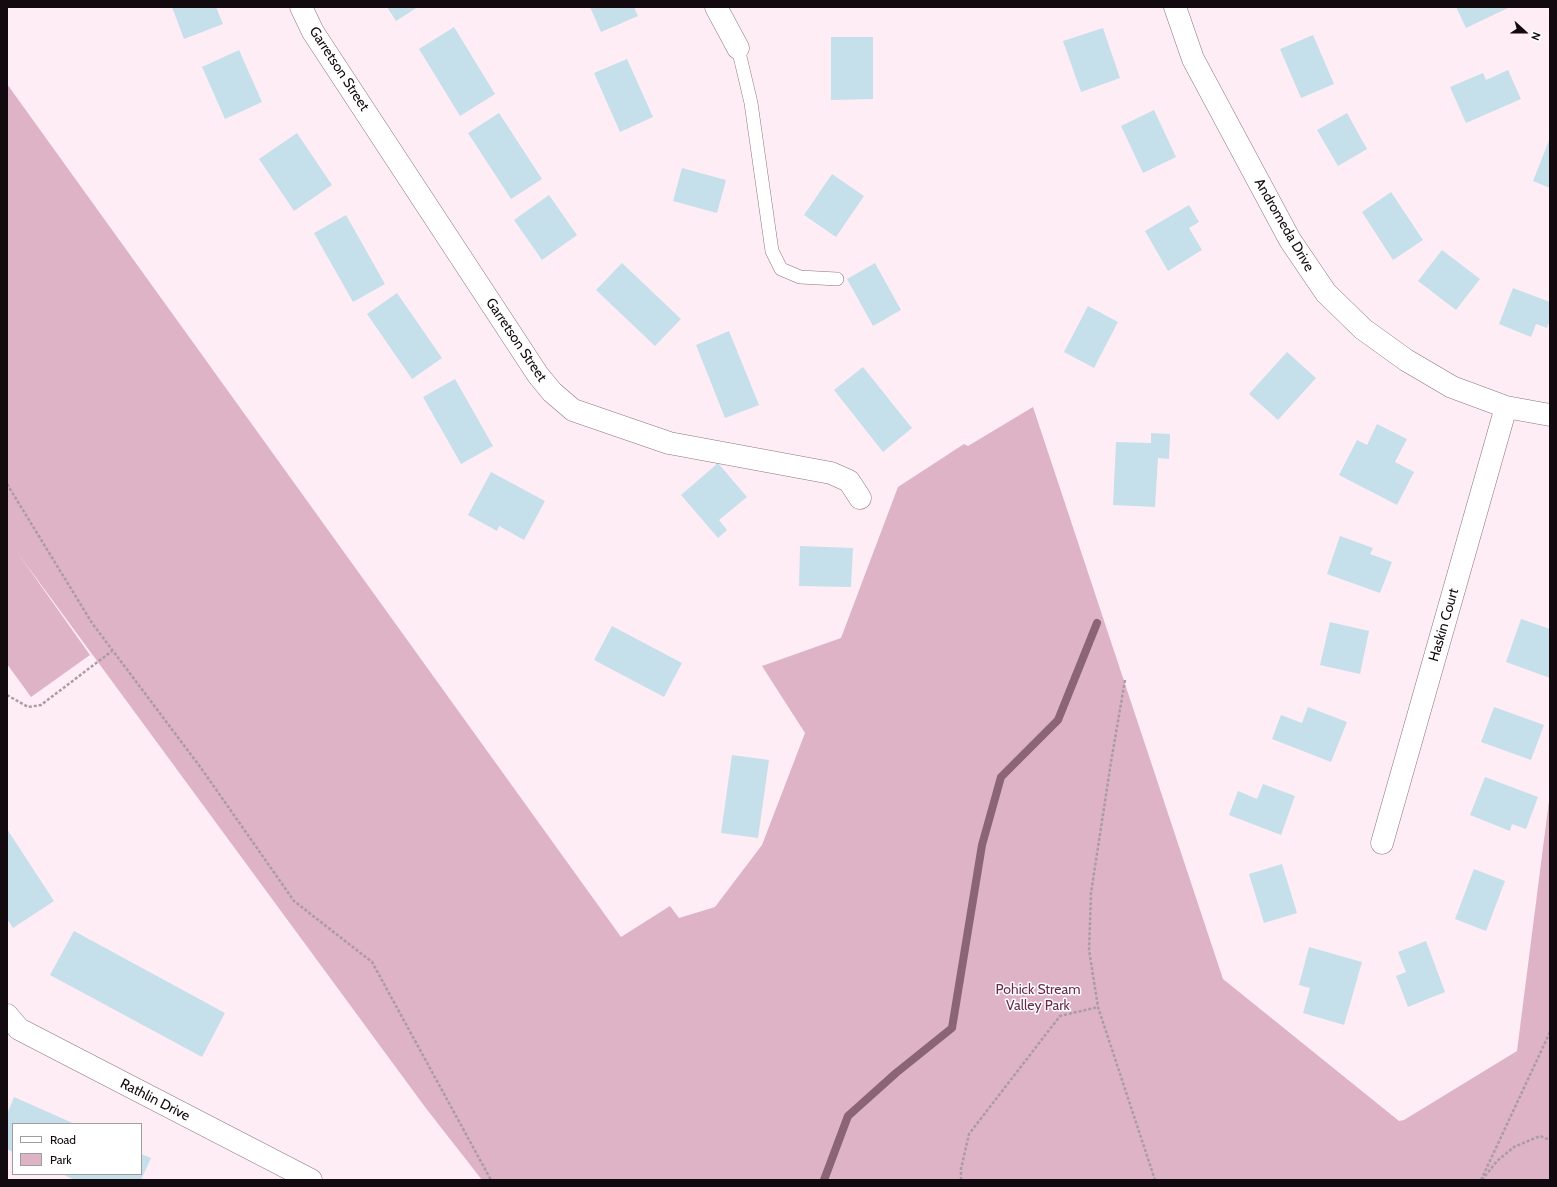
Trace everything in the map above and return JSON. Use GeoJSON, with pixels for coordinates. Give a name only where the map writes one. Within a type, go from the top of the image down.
{"type":"FeatureCollection","features":[{"type":"Feature","properties":{"kind":"street","name":"Garretson Street"},"geometry":{"type":"LineString","coordinates":[[301,7],[313,32],[538,374],[552,392],[573,410],[669,443],[831,473],[849,481],[860,498]]}},
{"type":"Feature","properties":{"kind":"street"},"geometry":{"type":"LineString","coordinates":[[716,7],[738,48]]}},
{"type":"Feature","properties":{"kind":"street","name":"Andromeda Drive"},"geometry":{"type":"LineString","coordinates":[[1176,7],[1194,59],[1290,240],[1326,293],[1363,329],[1406,360],[1452,387],[1506,407],[1550,415]]}},
{"type":"Feature","properties":{"kind":"street","name":"Haskin Court"},"geometry":{"type":"LineString","coordinates":[[1382,843],[1506,407]]}},
{"type":"Feature","properties":{"kind":"street","name":"Rathlin Drive"},"geometry":{"type":"LineString","coordinates":[[7,1015],[19,1029],[309,1180]]}},
{"type":"Feature","properties":{"kind":"lane"},"geometry":{"type":"LineString","coordinates":[[738,48],[751,103],[772,251],[781,269],[800,277],[837,280]]}},
{"type":"Feature","properties":{"kind":"path"},"geometry":{"type":"LineString","coordinates":[[7,484],[92,623],[200,768],[294,900],[372,962],[491,1180]]}},
{"type":"Feature","properties":{"kind":"path"},"geometry":{"type":"LineString","coordinates":[[7,695],[28,707],[41,705],[112,650]]}},
{"type":"Feature","properties":{"kind":"path"},"geometry":{"type":"LineString","coordinates":[[1125,680],[1110,762],[1091,893],[1089,950],[1098,1006],[1155,1180]]}},
{"type":"Feature","properties":{"kind":"path"},"geometry":{"type":"LineString","coordinates":[[962,1180],[961,1169],[969,1134],[1060,1016],[1098,1006]]}},
{"type":"Feature","properties":{"kind":"path"},"geometry":{"type":"LineString","coordinates":[[1481,1180],[1550,1032]]}},
{"type":"Feature","properties":{"kind":"path"},"geometry":{"type":"LineString","coordinates":[[1481,1180],[1497,1161],[1514,1147],[1540,1136],[1550,1140]]}},
{"type":"Feature","properties":{"kind":"green space","name":"Pohick Stream Valley Park"},"geometry":{"type":"Polygon","coordinates":[[[7,84],[621,937],[670,906],[679,918],[715,907],[762,845],[805,733],[762,666],[841,638],[898,487],[964,444],[968,446],[1033,407],[1223,979],[1399,1121],[1404,1120],[1517,1051],[1550,793],[1550,1180],[482,1180],[425,1107],[17,552],[90,655],[31,697],[7,664],[7,84]]]}},
{"type":"Feature","properties":{"kind":"building"},"geometry":{"type":"Polygon","coordinates":[[[172,7],[216,7],[223,24],[184,39],[172,7]]]}},
{"type":"Feature","properties":{"kind":"building"},"geometry":{"type":"Polygon","coordinates":[[[387,7],[418,7],[396,21],[387,7]]]}},
{"type":"Feature","properties":{"kind":"building"},"geometry":{"type":"Polygon","coordinates":[[[590,7],[634,7],[638,16],[601,32],[590,7]]]}},
{"type":"Feature","properties":{"kind":"building"},"geometry":{"type":"Polygon","coordinates":[[[1456,7],[1510,7],[1466,28],[1456,7]]]}},
{"type":"Feature","properties":{"kind":"building"},"geometry":{"type":"Polygon","coordinates":[[[454,27],[495,94],[460,116],[419,49],[454,27]]]}},
{"type":"Feature","properties":{"kind":"building"},"geometry":{"type":"Polygon","coordinates":[[[1103,28],[1120,78],[1081,92],[1063,41],[1103,28]]]}},
{"type":"Feature","properties":{"kind":"building"},"geometry":{"type":"Polygon","coordinates":[[[1313,35],[1334,84],[1301,98],[1280,49],[1313,35]]]}},
{"type":"Feature","properties":{"kind":"building"},"geometry":{"type":"Polygon","coordinates":[[[831,37],[873,37],[873,99],[831,100],[831,37]]]}},
{"type":"Feature","properties":{"kind":"building"},"geometry":{"type":"Polygon","coordinates":[[[239,50],[262,102],[225,119],[202,67],[239,50]]]}},
{"type":"Feature","properties":{"kind":"building"},"geometry":{"type":"Polygon","coordinates":[[[627,59],[653,117],[620,132],[594,73],[627,59]]]}},
{"type":"Feature","properties":{"kind":"building"},"geometry":{"type":"Polygon","coordinates":[[[1508,70],[1521,99],[1466,123],[1450,87],[1483,73],[1486,80],[1508,70]]]}},
{"type":"Feature","properties":{"kind":"building"},"geometry":{"type":"Polygon","coordinates":[[[1154,110],[1176,157],[1143,173],[1121,126],[1154,110]]]}},
{"type":"Feature","properties":{"kind":"building"},"geometry":{"type":"Polygon","coordinates":[[[499,113],[542,179],[511,199],[468,133],[499,113]]]}},
{"type":"Feature","properties":{"kind":"building"},"geometry":{"type":"Polygon","coordinates":[[[1347,113],[1367,149],[1338,166],[1317,130],[1347,113]]]}},
{"type":"Feature","properties":{"kind":"building"},"geometry":{"type":"Polygon","coordinates":[[[297,133],[332,185],[294,211],[259,159],[297,133]]]}},
{"type":"Feature","properties":{"kind":"building"},"geometry":{"type":"Polygon","coordinates":[[[1550,138],[1550,188],[1533,181],[1550,138]]]}},
{"type":"Feature","properties":{"kind":"building"},"geometry":{"type":"Polygon","coordinates":[[[682,168],[726,180],[717,213],[673,201],[682,168]]]}},
{"type":"Feature","properties":{"kind":"building"},"geometry":{"type":"Polygon","coordinates":[[[832,174],[864,196],[836,237],[804,215],[832,174]]]}},
{"type":"Feature","properties":{"kind":"building"},"geometry":{"type":"Polygon","coordinates":[[[1391,192],[1423,240],[1393,260],[1362,212],[1391,192]]]}},
{"type":"Feature","properties":{"kind":"building"},"geometry":{"type":"Polygon","coordinates":[[[549,195],[577,235],[542,260],[514,220],[549,195]]]}},
{"type":"Feature","properties":{"kind":"building"},"geometry":{"type":"Polygon","coordinates":[[[1189,205],[1199,222],[1189,228],[1202,250],[1168,271],[1145,231],[1189,205]]]}},
{"type":"Feature","properties":{"kind":"building"},"geometry":{"type":"Polygon","coordinates":[[[346,215],[385,284],[353,302],[314,233],[346,215]]]}},
{"type":"Feature","properties":{"kind":"building"},"geometry":{"type":"Polygon","coordinates":[[[1442,250],[1480,279],[1456,310],[1418,281],[1442,250]]]}},
{"type":"Feature","properties":{"kind":"building"},"geometry":{"type":"Polygon","coordinates":[[[622,263],[681,319],[655,346],[596,290],[622,263]]]}},
{"type":"Feature","properties":{"kind":"building"},"geometry":{"type":"Polygon","coordinates":[[[875,263],[901,310],[873,326],[847,279],[875,263]]]}},
{"type":"Feature","properties":{"kind":"building"},"geometry":{"type":"Polygon","coordinates":[[[1513,288],[1550,302],[1550,320],[1547,328],[1536,324],[1531,337],[1499,324],[1513,288]]]}},
{"type":"Feature","properties":{"kind":"building"},"geometry":{"type":"Polygon","coordinates":[[[397,293],[442,358],[412,379],[367,314],[397,293]]]}},
{"type":"Feature","properties":{"kind":"building"},"geometry":{"type":"Polygon","coordinates":[[[1088,306],[1118,322],[1094,368],[1064,352],[1088,306]]]}},
{"type":"Feature","properties":{"kind":"building"},"geometry":{"type":"Polygon","coordinates":[[[729,331],[759,405],[725,418],[696,345],[729,331]]]}},
{"type":"Feature","properties":{"kind":"building"},"geometry":{"type":"Polygon","coordinates":[[[1287,352],[1316,378],[1278,420],[1249,394],[1287,352]]]}},
{"type":"Feature","properties":{"kind":"building"},"geometry":{"type":"Polygon","coordinates":[[[863,367],[912,428],[883,452],[834,390],[863,367]]]}},
{"type":"Feature","properties":{"kind":"building"},"geometry":{"type":"Polygon","coordinates":[[[455,379],[493,446],[461,464],[423,397],[455,379]]]}},
{"type":"Feature","properties":{"kind":"building"},"geometry":{"type":"Polygon","coordinates":[[[1377,424],[1407,439],[1395,462],[1414,472],[1397,505],[1339,475],[1357,440],[1367,445],[1377,424]]]}},
{"type":"Feature","properties":{"kind":"building"},"geometry":{"type":"Polygon","coordinates":[[[1151,433],[1170,434],[1169,459],[1158,458],[1155,507],[1113,505],[1116,442],[1151,443],[1151,433]]]}},
{"type":"Feature","properties":{"kind":"building"},"geometry":{"type":"Polygon","coordinates":[[[718,463],[747,497],[719,520],[727,530],[718,538],[681,495],[718,463]]]}},
{"type":"Feature","properties":{"kind":"building"},"geometry":{"type":"Polygon","coordinates":[[[491,472],[545,501],[524,540],[499,526],[497,531],[468,515],[491,472]]]}},
{"type":"Feature","properties":{"kind":"building"},"geometry":{"type":"Polygon","coordinates":[[[1340,536],[1373,548],[1370,554],[1392,562],[1380,593],[1327,574],[1340,536]]]}},
{"type":"Feature","properties":{"kind":"building"},"geometry":{"type":"Polygon","coordinates":[[[800,546],[853,548],[851,587],[799,586],[800,546]]]}},
{"type":"Feature","properties":{"kind":"building"},"geometry":{"type":"Polygon","coordinates":[[[1521,619],[1550,629],[1550,678],[1506,662],[1521,619]]]}},
{"type":"Feature","properties":{"kind":"building"},"geometry":{"type":"Polygon","coordinates":[[[1330,622],[1369,631],[1360,674],[1320,665],[1330,622]]]}},
{"type":"Feature","properties":{"kind":"building"},"geometry":{"type":"Polygon","coordinates":[[[612,626],[682,663],[664,697],[594,660],[612,626]]]}},
{"type":"Feature","properties":{"kind":"building"},"geometry":{"type":"Polygon","coordinates":[[[1308,707],[1347,722],[1331,762],[1272,739],[1281,715],[1302,723],[1308,707]]]}},
{"type":"Feature","properties":{"kind":"building"},"geometry":{"type":"Polygon","coordinates":[[[1494,707],[1544,725],[1531,760],[1481,742],[1494,707]]]}},
{"type":"Feature","properties":{"kind":"building"},"geometry":{"type":"Polygon","coordinates":[[[732,755],[769,760],[758,838],[721,833],[732,755]]]}},
{"type":"Feature","properties":{"kind":"building"},"geometry":{"type":"Polygon","coordinates":[[[1485,777],[1538,797],[1526,829],[1512,824],[1510,831],[1470,815],[1485,777]]]}},
{"type":"Feature","properties":{"kind":"building"},"geometry":{"type":"Polygon","coordinates":[[[1263,784],[1295,796],[1281,835],[1229,815],[1238,791],[1257,799],[1263,784]]]}},
{"type":"Feature","properties":{"kind":"building"},"geometry":{"type":"Polygon","coordinates":[[[7,829],[54,901],[13,928],[7,919],[7,829]]]}},
{"type":"Feature","properties":{"kind":"building"},"geometry":{"type":"Polygon","coordinates":[[[1282,864],[1297,913],[1264,923],[1249,874],[1282,864]]]}},
{"type":"Feature","properties":{"kind":"building"},"geometry":{"type":"Polygon","coordinates":[[[1474,869],[1505,881],[1486,931],[1455,919],[1474,869]]]}},
{"type":"Feature","properties":{"kind":"building"},"geometry":{"type":"Polygon","coordinates":[[[74,931],[225,1013],[202,1057],[50,975],[74,931]]]}},
{"type":"Feature","properties":{"kind":"building"},"geometry":{"type":"Polygon","coordinates":[[[1426,941],[1445,992],[1408,1007],[1396,976],[1406,972],[1398,952],[1426,941]]]}},
{"type":"Feature","properties":{"kind":"building"},"geometry":{"type":"Polygon","coordinates":[[[1309,947],[1362,962],[1344,1025],[1303,1013],[1310,988],[1299,985],[1309,947]]]}},
{"type":"Feature","properties":{"kind":"building"},"geometry":{"type":"Polygon","coordinates":[[[14,1097],[73,1123],[12,1123],[12,1152],[7,1149],[7,1114],[14,1097]]]}},
{"type":"Feature","properties":{"kind":"building"},"geometry":{"type":"Polygon","coordinates":[[[142,1154],[151,1158],[141,1180],[75,1180],[64,1175],[142,1175],[142,1154]]]}},
{"type":"Feature","properties":{"kind":"waterway"},"geometry":{"type":"LineString","coordinates":[[824,1180],[848,1116],[896,1073],[952,1028],[982,845],[1001,777],[1058,720],[1097,623]]}}]}
